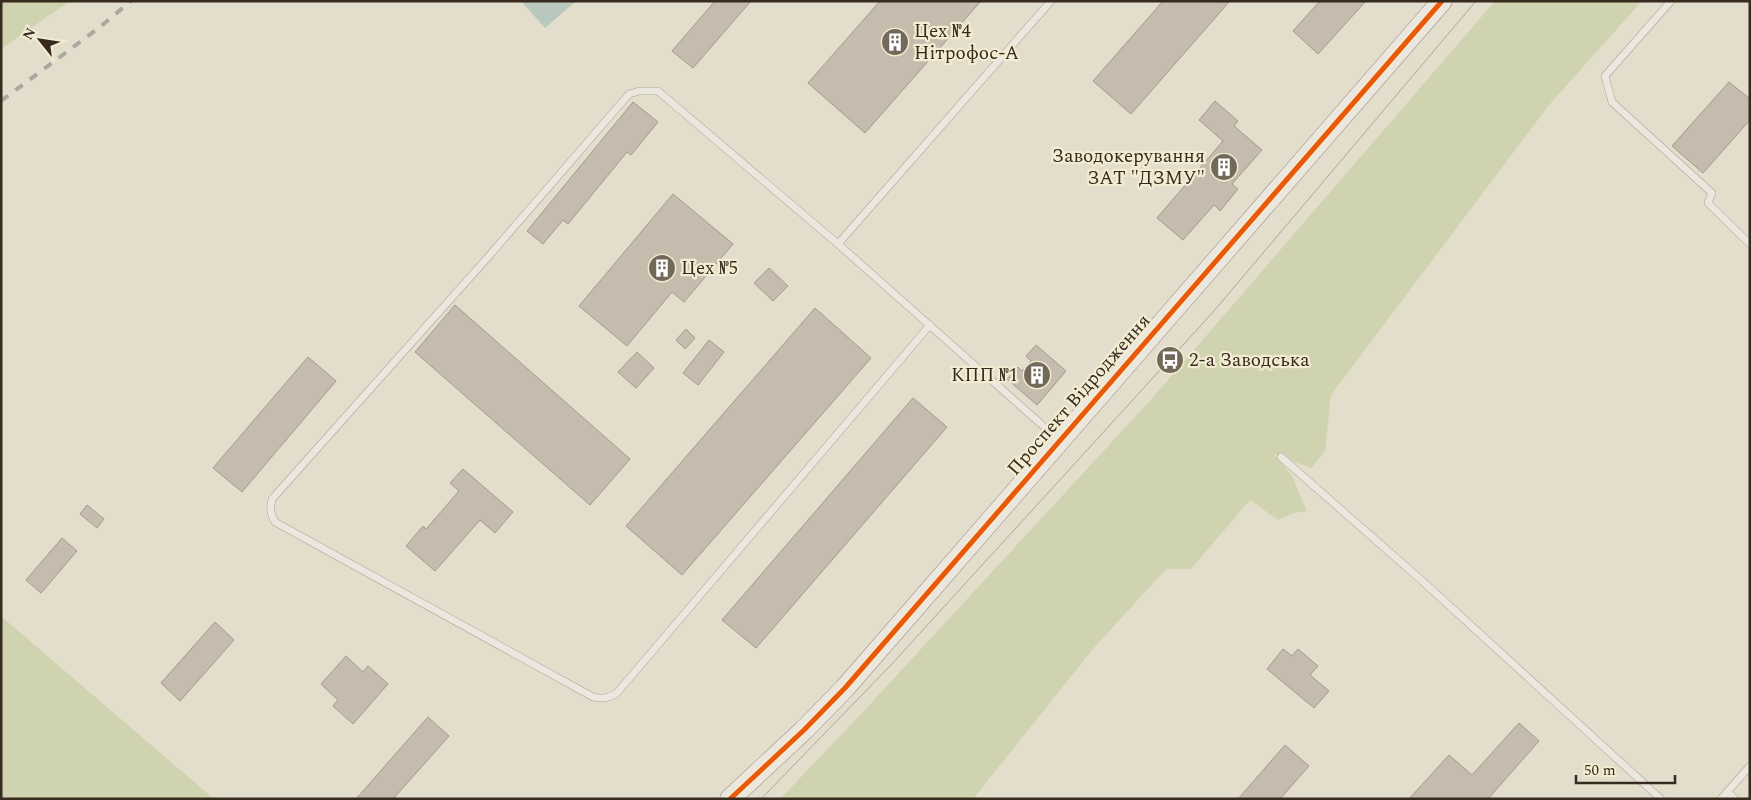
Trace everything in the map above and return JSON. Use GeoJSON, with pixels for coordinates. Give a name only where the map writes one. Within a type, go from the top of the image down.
{"type":"FeatureCollection","features":[{"type":"Feature","properties":{"kind":"street","name":"Проспект Відродження"},"geometry":{"type":"LineString","coordinates":[[730,799],[804,730],[845,688],[1442,1]]}},
{"type":"Feature","properties":{"kind":"lane"},"geometry":{"type":"LineString","coordinates":[[838,244],[1051,1]]}},
{"type":"Feature","properties":{"kind":"lane"},"geometry":{"type":"LineString","coordinates":[[1671,1],[1605,76],[1612,102],[1712,192],[1708,203],[1750,244]]}},
{"type":"Feature","properties":{"kind":"lane"},"geometry":{"type":"LineString","coordinates":[[930,326],[629,679],[610,698],[593,697],[275,522],[271,515],[272,499],[489,256],[629,94],[639,91],[658,91],[838,244],[930,326],[1059,441]]}},
{"type":"Feature","properties":{"kind":"lane"},"geometry":{"type":"LineString","coordinates":[[1281,457],[1426,584],[1661,799]]}},
{"type":"Feature","properties":{"kind":"lane"},"geometry":{"type":"LineString","coordinates":[[1721,799],[1750,766]]}},
{"type":"Feature","properties":{"kind":"lane"},"geometry":{"type":"LineString","coordinates":[[1727,792],[1735,799]]}},
{"type":"Feature","properties":{"kind":"green space"},"geometry":{"type":"Polygon","coordinates":[[[1,1],[70,1],[1,49],[1,1]]]}},
{"type":"Feature","properties":{"kind":"green space"},"geometry":{"type":"Polygon","coordinates":[[[1495,1],[1642,1],[1549,105],[1331,395],[1325,451],[1311,468],[1274,454],[1292,476],[1307,511],[1294,513],[1278,520],[1250,500],[1191,569],[1166,569],[1092,650],[973,799],[780,799],[861,714],[1156,394],[1495,1]]]}},
{"type":"Feature","properties":{"kind":"green space"},"geometry":{"type":"Polygon","coordinates":[[[1,616],[214,799],[1,799],[1,616]]]}},
{"type":"Feature","properties":{"kind":"shaded area"},"geometry":{"type":"Polygon","coordinates":[[[521,1],[576,1],[545,28],[521,1]]]}},
{"type":"Feature","properties":{"kind":"building"},"geometry":{"type":"Polygon","coordinates":[[[715,1],[751,1],[693,68],[672,51],[715,1]]]}},
{"type":"Feature","properties":{"kind":"building","name":"Цех №4 Нітрофос-А"},"geometry":{"type":"Polygon","coordinates":[[[880,1],[981,1],[865,133],[808,83],[880,1]]]}},
{"type":"Feature","properties":{"kind":"building"},"geometry":{"type":"Polygon","coordinates":[[[1163,1],[1229,2],[1131,114],[1093,81],[1163,1]]]}},
{"type":"Feature","properties":{"kind":"building"},"geometry":{"type":"Polygon","coordinates":[[[1320,1],[1366,1],[1318,54],[1293,31],[1320,1]]]}},
{"type":"Feature","properties":{"kind":"building"},"geometry":{"type":"Polygon","coordinates":[[[1729,82],[1750,99],[1750,120],[1703,173],[1672,146],[1729,82]]]}},
{"type":"Feature","properties":{"kind":"building","name":"Заводокерування ЗАТ \"ДЗМУ\""},"geometry":{"type":"Polygon","coordinates":[[[1215,101],[1238,121],[1234,126],[1262,150],[1232,184],[1238,189],[1220,211],[1214,205],[1183,240],[1157,218],[1223,141],[1199,120],[1215,101]]]}},
{"type":"Feature","properties":{"kind":"building"},"geometry":{"type":"Polygon","coordinates":[[[633,102],[658,122],[631,155],[627,152],[568,224],[563,220],[543,244],[527,231],[633,102]]]}},
{"type":"Feature","properties":{"kind":"building","name":"Цех №5"},"geometry":{"type":"Polygon","coordinates":[[[673,194],[733,244],[684,302],[672,292],[627,346],[579,306],[673,194]]]}},
{"type":"Feature","properties":{"kind":"building"},"geometry":{"type":"Polygon","coordinates":[[[769,268],[788,286],[773,301],[754,283],[769,268]]]}},
{"type":"Feature","properties":{"kind":"building"},"geometry":{"type":"Polygon","coordinates":[[[455,305],[630,459],[590,505],[415,352],[455,305]]]}},
{"type":"Feature","properties":{"kind":"building"},"geometry":{"type":"Polygon","coordinates":[[[815,308],[871,358],[682,575],[626,526],[815,308]]]}},
{"type":"Feature","properties":{"kind":"building"},"geometry":{"type":"Polygon","coordinates":[[[686,329],[695,338],[685,349],[676,340],[686,329]]]}},
{"type":"Feature","properties":{"kind":"building"},"geometry":{"type":"Polygon","coordinates":[[[709,340],[724,352],[698,385],[683,373],[709,340]]]}},
{"type":"Feature","properties":{"kind":"building","name":"КПП №1"},"geometry":{"type":"Polygon","coordinates":[[[1036,345],[1066,371],[1037,405],[1007,379],[1018,367],[1022,371],[1031,361],[1026,356],[1036,345]]]}},
{"type":"Feature","properties":{"kind":"building"},"geometry":{"type":"Polygon","coordinates":[[[637,352],[654,368],[636,388],[618,372],[637,352]]]}},
{"type":"Feature","properties":{"kind":"building"},"geometry":{"type":"Polygon","coordinates":[[[308,357],[336,381],[242,492],[213,468],[308,357]]]}},
{"type":"Feature","properties":{"kind":"building"},"geometry":{"type":"Polygon","coordinates":[[[913,398],[947,427],[756,648],[722,620],[913,398]]]}},
{"type":"Feature","properties":{"kind":"building"},"geometry":{"type":"Polygon","coordinates":[[[463,469],[513,512],[495,533],[480,520],[435,571],[406,546],[423,526],[426,529],[459,491],[450,483],[463,469]]]}},
{"type":"Feature","properties":{"kind":"building"},"geometry":{"type":"Polygon","coordinates":[[[87,505],[104,519],[97,528],[80,514],[87,505]]]}},
{"type":"Feature","properties":{"kind":"building"},"geometry":{"type":"Polygon","coordinates":[[[62,538],[77,551],[41,593],[26,580],[62,538]]]}},
{"type":"Feature","properties":{"kind":"building"},"geometry":{"type":"Polygon","coordinates":[[[215,622],[234,640],[180,701],[161,683],[215,622]]]}},
{"type":"Feature","properties":{"kind":"building"},"geometry":{"type":"Polygon","coordinates":[[[1283,649],[1292,656],[1298,649],[1318,666],[1310,675],[1329,691],[1314,708],[1267,669],[1283,649]]]}},
{"type":"Feature","properties":{"kind":"building"},"geometry":{"type":"Polygon","coordinates":[[[346,656],[363,672],[368,666],[388,684],[353,724],[333,706],[338,700],[321,684],[346,656]]]}},
{"type":"Feature","properties":{"kind":"building"},"geometry":{"type":"Polygon","coordinates":[[[428,717],[449,736],[393,799],[356,799],[428,717]]]}},
{"type":"Feature","properties":{"kind":"building"},"geometry":{"type":"Polygon","coordinates":[[[1519,723],[1539,741],[1488,799],[1409,799],[1449,755],[1472,775],[1519,723]]]}},
{"type":"Feature","properties":{"kind":"building"},"geometry":{"type":"Polygon","coordinates":[[[1285,745],[1309,766],[1280,799],[1238,799],[1285,745]]]}},
{"type":"Feature","properties":{"kind":"tram line"},"geometry":{"type":"LineString","coordinates":[[761,799],[890,666],[1214,311],[1476,1]]}},
{"type":"Feature","properties":{"kind":"railway"},"geometry":{"type":"LineString","coordinates":[[1,101],[100,27],[131,1]]}},
{"type":"Feature","properties":{"kind":"cycle path"},"geometry":{"type":"LineString","coordinates":[[730,799],[804,730],[845,688],[1442,1]]}},
{"type":"Feature","properties":{"kind":"place","name":"Цех №4 Нітрофос-А"},"geometry":{"type":"Point","coordinates":[895,42]}},
{"type":"Feature","properties":{"kind":"place","name":"Заводокерування ЗАТ \"ДЗМУ\""},"geometry":{"type":"Point","coordinates":[1224,167]}},
{"type":"Feature","properties":{"kind":"place","name":"Цех №5"},"geometry":{"type":"Point","coordinates":[662,268]}},
{"type":"Feature","properties":{"kind":"place","name":"2-а Заводська"},"geometry":{"type":"Point","coordinates":[1170,360]}},
{"type":"Feature","properties":{"kind":"place","name":"КПП №1"},"geometry":{"type":"Point","coordinates":[1037,375]}}]}
